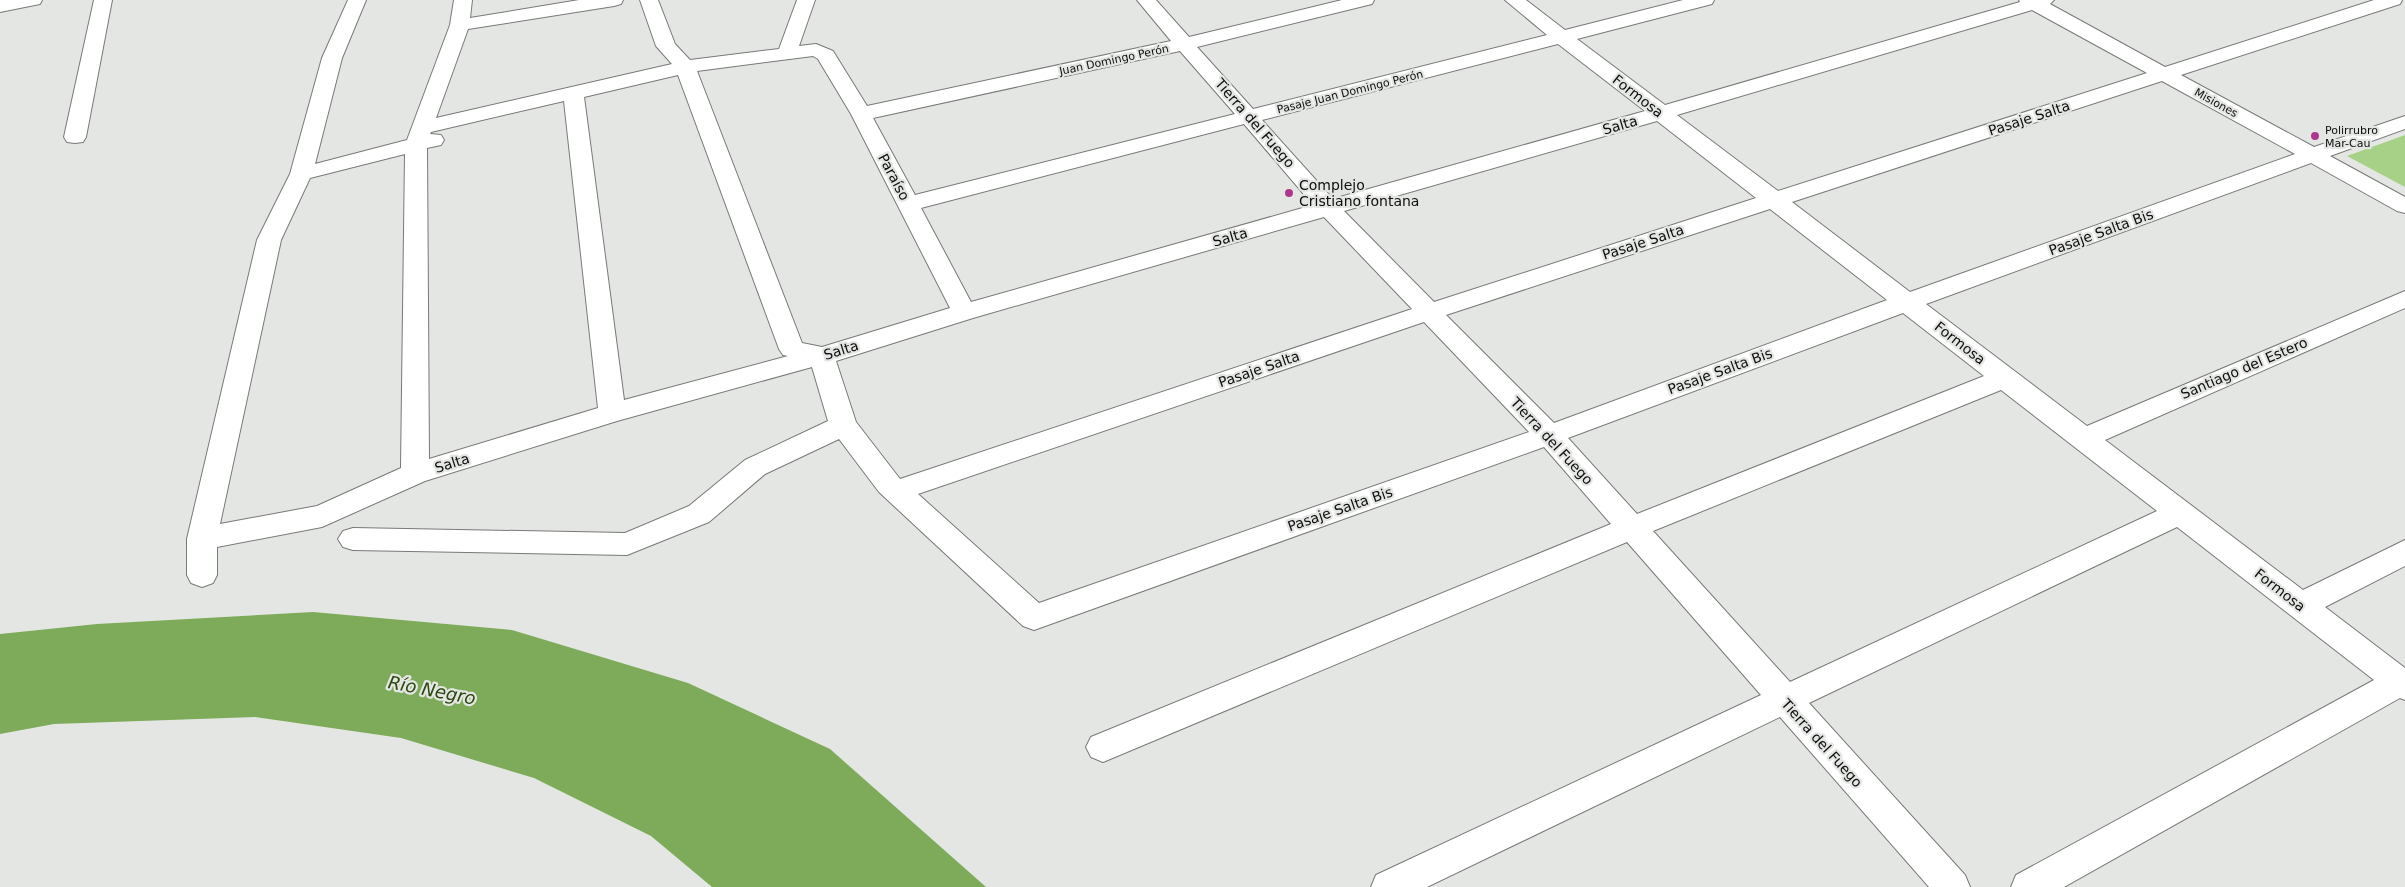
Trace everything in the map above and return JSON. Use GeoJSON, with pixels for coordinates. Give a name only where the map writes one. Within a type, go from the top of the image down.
{"type":"FeatureCollection","features":[{"type":"Feature","properties":{"kind":"street"},"geometry":{"type":"LineString","coordinates":[[0,6],[33,0]]}},
{"type":"Feature","properties":{"kind":"street"},"geometry":{"type":"LineString","coordinates":[[75,137],[103,0]]}},
{"type":"Feature","properties":{"kind":"street"},"geometry":{"type":"LineString","coordinates":[[202,575],[202,539],[270,240],[301,174],[332,58],[357,0]]}},
{"type":"Feature","properties":{"kind":"street"},"geometry":{"type":"LineString","coordinates":[[415,474],[419,136],[460,25],[463,0]]}},
{"type":"Feature","properties":{"kind":"street"},"geometry":{"type":"LineString","coordinates":[[460,25],[614,0]]}},
{"type":"Feature","properties":{"kind":"street"},"geometry":{"type":"LineString","coordinates":[[649,0],[666,46],[688,75],[792,349],[822,356],[843,425],[896,491]]}},
{"type":"Feature","properties":{"kind":"street"},"geometry":{"type":"LineString","coordinates":[[301,174],[419,136],[786,53],[806,0]]}},
{"type":"Feature","properties":{"kind":"street","name":"Tierra del Fuego"},"geometry":{"type":"LineString","coordinates":[[1146,0],[1329,209],[1549,435],[1952,887]]}},
{"type":"Feature","properties":{"kind":"street","name":"Juan Domingo Perón"},"geometry":{"type":"LineString","coordinates":[[861,114],[1184,44],[1365,0]]}},
{"type":"Feature","properties":{"kind":"street","name":"Formosa"},"geometry":{"type":"LineString","coordinates":[[1514,0],[2402,684]]}},
{"type":"Feature","properties":{"kind":"street","name":"Pasaje Juan Domingo Perón"},"geometry":{"type":"LineString","coordinates":[[908,204],[1563,38],[1705,0]]}},
{"type":"Feature","properties":{"kind":"street","name":"Pasaje Salta"},"geometry":{"type":"LineString","coordinates":[[896,491],[1428,312],[2393,0]]}},
{"type":"Feature","properties":{"kind":"street","name":"Misiones"},"geometry":{"type":"LineString","coordinates":[[2036,1],[2164,74],[2405,206]]}},
{"type":"Feature","properties":{"kind":"street","name":"Salta"},"geometry":{"type":"LineString","coordinates":[[202,539],[322,516],[415,474],[612,413],[822,356],[964,312],[1661,113],[2036,1]]}},
{"type":"Feature","properties":{"kind":"street","name":"Paraíso"},"geometry":{"type":"LineString","coordinates":[[786,53],[816,50],[826,54],[861,114],[964,312]]}},
{"type":"Feature","properties":{"kind":"street"},"geometry":{"type":"LineString","coordinates":[[574,101],[612,413]]}},
{"type":"Feature","properties":{"kind":"street","name":"Pasaje Salta Bis"},"geometry":{"type":"LineString","coordinates":[[896,491],[1034,616],[1549,435],[1906,302],[2405,122]]}},
{"type":"Feature","properties":{"kind":"street","name":"Santiago del Estero"},"geometry":{"type":"LineString","coordinates":[[2084,438],[2405,299]]}},
{"type":"Feature","properties":{"kind":"street"},"geometry":{"type":"LineString","coordinates":[[1103,747],[1631,528],[2006,378]]}},
{"type":"Feature","properties":{"kind":"street"},"geometry":{"type":"LineString","coordinates":[[353,539],[627,544],[698,514],[755,467],[843,425]]}},
{"type":"Feature","properties":{"kind":"street"},"geometry":{"type":"LineString","coordinates":[[1389,887],[2181,512]]}},
{"type":"Feature","properties":{"kind":"street"},"geometry":{"type":"LineString","coordinates":[[2300,606],[2405,552]]}},
{"type":"Feature","properties":{"kind":"street"},"geometry":{"type":"LineString","coordinates":[[2029,887],[2402,684]]}},
{"type":"Feature","properties":{"kind":"shaded area"},"geometry":{"type":"Polygon","coordinates":[[[2405,135],[2405,187],[2347,156],[2405,135]]]}},
{"type":"Feature","properties":{"kind":"water","name":"Río Negro"},"geometry":{"type":"Polygon","coordinates":[[[313,612],[512,630],[688,683],[830,749],[986,887],[712,887],[651,836],[534,778],[401,738],[255,717],[54,724],[0,734],[0,634],[97,624],[313,612]]]}},
{"type":"Feature","properties":{"kind":"place","name":"Polirrubro Mar-Cau"},"geometry":{"type":"Point","coordinates":[2315,136]}},
{"type":"Feature","properties":{"kind":"place","name":"Complejo Cristiano fontana"},"geometry":{"type":"Point","coordinates":[1289,193]}}]}
